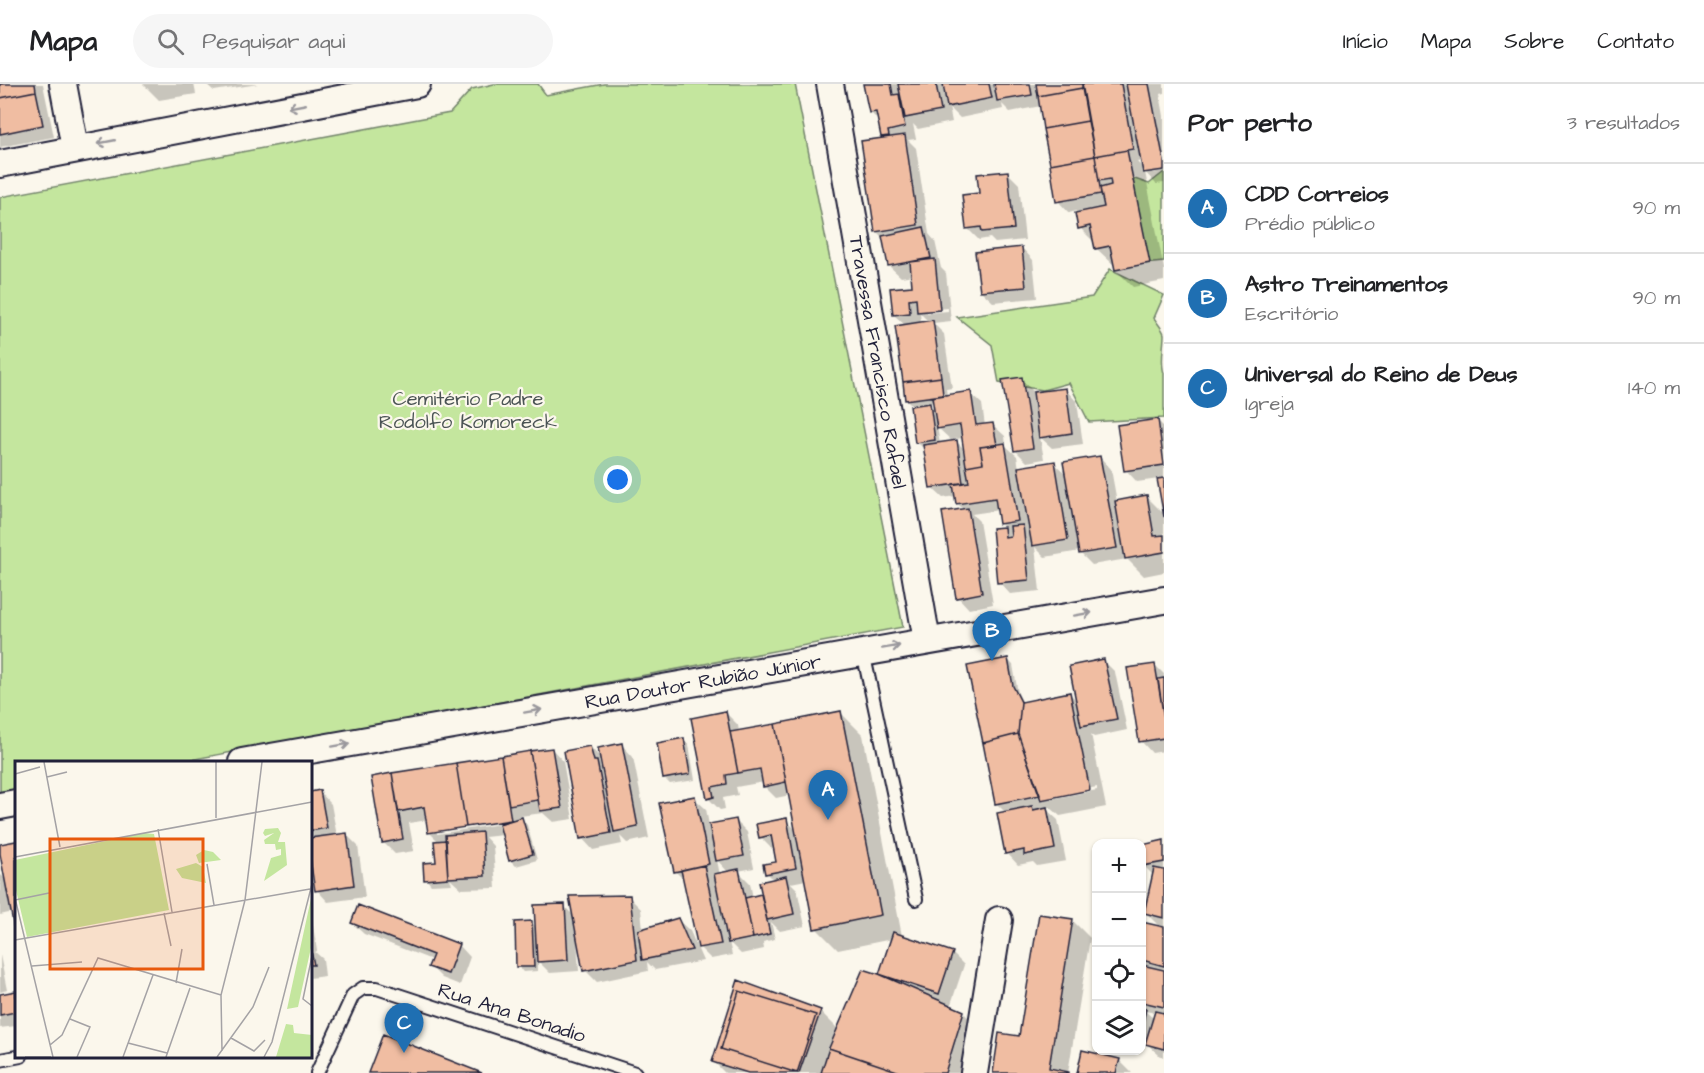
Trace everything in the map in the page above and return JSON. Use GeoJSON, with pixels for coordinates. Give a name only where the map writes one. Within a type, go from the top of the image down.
{"type":"FeatureCollection","features":[{"type":"Feature","properties":{"kind":"street"},"geometry":{"type":"LineString","coordinates":[[63,84],[75,148]]}},
{"type":"Feature","properties":{"kind":"street"},"geometry":{"type":"LineString","coordinates":[[0,164],[417,84]]}},
{"type":"Feature","properties":{"kind":"street","name":"Travessa Francisco Rafael"},"geometry":{"type":"LineString","coordinates":[[830,84],[927,641]]}},
{"type":"Feature","properties":{"kind":"street","name":"Rua Doutor Rubião Júnior"},"geometry":{"type":"LineString","coordinates":[[248,761],[1164,600]]}},
{"type":"Feature","properties":{"kind":"street"},"geometry":{"type":"LineString","coordinates":[[0,806],[15,803]]}},
{"type":"Feature","properties":{"kind":"street"},"geometry":{"type":"LineString","coordinates":[[974,1073],[999,920]]}},
{"type":"Feature","properties":{"kind":"lane"},"geometry":{"type":"LineString","coordinates":[[862,652],[916,900]]}},
{"type":"Feature","properties":{"kind":"lane","name":"Rua Ana Bonadio"},"geometry":{"type":"LineString","coordinates":[[317,1073],[353,995],[363,988],[377,988],[635,1073]]}},
{"type":"Feature","properties":{"kind":"lane"},"geometry":{"type":"LineString","coordinates":[[0,1060],[15,1057]]}},
{"type":"Feature","properties":{"kind":"green space","name":"Cemitério Padre Rodolfo Komoreck"},"geometry":{"type":"Polygon","coordinates":[[[494,84],[538,84],[546,95],[604,84],[795,84],[903,627],[184,761],[15,761],[15,793],[0,796],[0,197],[450,113],[472,89],[494,84]]]}},
{"type":"Feature","properties":{"kind":"green space"},"geometry":{"type":"Polygon","coordinates":[[[1164,172],[1164,262],[1133,265],[1132,178],[1149,184],[1164,172]]]}},
{"type":"Feature","properties":{"kind":"green space"},"geometry":{"type":"Polygon","coordinates":[[[1110,269],[1164,295],[1154,318],[1164,334],[1162,359],[1164,418],[1089,422],[1069,383],[1043,390],[999,383],[992,345],[957,317],[1092,297],[1110,269]]]}},
{"type":"Feature","properties":{"kind":"building"},"geometry":{"type":"Polygon","coordinates":[[[0,84],[35,84],[36,91],[0,98],[0,84]]]}},
{"type":"Feature","properties":{"kind":"building"},"geometry":{"type":"Polygon","coordinates":[[[863,84],[891,84],[893,95],[899,94],[905,127],[888,131],[889,136],[881,137],[876,112],[869,113],[863,84]]]}},
{"type":"Feature","properties":{"kind":"building"},"geometry":{"type":"Polygon","coordinates":[[[898,84],[936,84],[941,111],[905,118],[898,84]]]}},
{"type":"Feature","properties":{"kind":"building"},"geometry":{"type":"Polygon","coordinates":[[[943,84],[989,84],[992,98],[947,107],[943,84]]]}},
{"type":"Feature","properties":{"kind":"building"},"geometry":{"type":"Polygon","coordinates":[[[994,84],[1030,84],[1032,95],[997,101],[994,84]]]}},
{"type":"Feature","properties":{"kind":"building"},"geometry":{"type":"Polygon","coordinates":[[[1036,84],[1082,84],[1082,88],[1038,96],[1036,84]]]}},
{"type":"Feature","properties":{"kind":"building"},"geometry":{"type":"Polygon","coordinates":[[[1082,84],[1121,84],[1133,149],[1095,156],[1082,84]]]}},
{"type":"Feature","properties":{"kind":"building"},"geometry":{"type":"Polygon","coordinates":[[[1126,84],[1149,84],[1164,170],[1143,173],[1126,84]]]}},
{"type":"Feature","properties":{"kind":"building"},"geometry":{"type":"Polygon","coordinates":[[[1082,88],[1088,121],[1043,129],[1038,96],[1082,88]]]}},
{"type":"Feature","properties":{"kind":"building"},"geometry":{"type":"Polygon","coordinates":[[[36,91],[43,125],[0,134],[0,98],[36,91]]]}},
{"type":"Feature","properties":{"kind":"building"},"geometry":{"type":"Polygon","coordinates":[[[1088,121],[1095,156],[1050,164],[1043,129],[1088,121]]]}},
{"type":"Feature","properties":{"kind":"building"},"geometry":{"type":"Polygon","coordinates":[[[905,135],[918,225],[875,232],[861,141],[905,135]]]}},
{"type":"Feature","properties":{"kind":"building"},"geometry":{"type":"Polygon","coordinates":[[[1127,150],[1150,263],[1115,270],[1110,246],[1095,249],[1090,226],[1078,229],[1075,213],[1104,207],[1100,188],[1111,185],[1110,179],[1099,181],[1095,156],[1127,150]]]}},
{"type":"Feature","properties":{"kind":"building"},"geometry":{"type":"Polygon","coordinates":[[[1095,156],[1101,194],[1056,202],[1050,164],[1095,156]]]}},
{"type":"Feature","properties":{"kind":"building"},"geometry":{"type":"Polygon","coordinates":[[[1008,171],[1014,229],[982,232],[981,227],[966,229],[962,195],[979,193],[977,174],[1008,171]]]}},
{"type":"Feature","properties":{"kind":"building"},"geometry":{"type":"Polygon","coordinates":[[[924,227],[931,258],[888,266],[882,236],[924,227]]]}},
{"type":"Feature","properties":{"kind":"building"},"geometry":{"type":"Polygon","coordinates":[[[1022,247],[1026,287],[980,291],[975,252],[1022,247]]]}},
{"type":"Feature","properties":{"kind":"building"},"geometry":{"type":"Polygon","coordinates":[[[935,259],[940,310],[917,312],[916,298],[909,299],[910,313],[893,315],[890,288],[912,286],[910,262],[935,259]]]}},
{"type":"Feature","properties":{"kind":"building"},"geometry":{"type":"Polygon","coordinates":[[[933,320],[941,377],[903,382],[895,326],[933,320]]]}},
{"type":"Feature","properties":{"kind":"building"},"geometry":{"type":"Polygon","coordinates":[[[941,377],[943,395],[905,400],[903,382],[941,377]]]}},
{"type":"Feature","properties":{"kind":"building"},"geometry":{"type":"Polygon","coordinates":[[[1022,377],[1033,448],[1014,451],[1002,380],[1022,377]]]}},
{"type":"Feature","properties":{"kind":"building"},"geometry":{"type":"Polygon","coordinates":[[[1066,388],[1072,433],[1039,438],[1033,392],[1066,388]]]}},
{"type":"Feature","properties":{"kind":"building"},"geometry":{"type":"Polygon","coordinates":[[[971,391],[976,425],[993,423],[997,445],[980,447],[983,463],[966,466],[960,425],[937,429],[932,397],[971,391]]]}},
{"type":"Feature","properties":{"kind":"building"},"geometry":{"type":"Polygon","coordinates":[[[930,403],[935,440],[915,443],[910,406],[930,403]]]}},
{"type":"Feature","properties":{"kind":"building"},"geometry":{"type":"Polygon","coordinates":[[[1158,419],[1164,465],[1124,471],[1117,425],[1158,419]]]}},
{"type":"Feature","properties":{"kind":"building"},"geometry":{"type":"Polygon","coordinates":[[[957,440],[963,483],[930,488],[923,445],[957,440]]]}},
{"type":"Feature","properties":{"kind":"building"},"geometry":{"type":"Polygon","coordinates":[[[1005,443],[1018,521],[999,524],[995,498],[956,504],[953,484],[969,482],[966,466],[983,463],[980,447],[1005,443]]]}},
{"type":"Feature","properties":{"kind":"building"},"geometry":{"type":"Polygon","coordinates":[[[1100,456],[1117,548],[1079,554],[1063,462],[1100,456]]]}},
{"type":"Feature","properties":{"kind":"building"},"geometry":{"type":"Polygon","coordinates":[[[1055,461],[1068,540],[1032,546],[1018,467],[1055,461]]]}},
{"type":"Feature","properties":{"kind":"building"},"geometry":{"type":"Polygon","coordinates":[[[1164,478],[1164,517],[1157,479],[1164,478]]]}},
{"type":"Feature","properties":{"kind":"building"},"geometry":{"type":"Polygon","coordinates":[[[1147,495],[1154,536],[1164,535],[1164,552],[1125,559],[1115,501],[1147,495]]]}},
{"type":"Feature","properties":{"kind":"building"},"geometry":{"type":"Polygon","coordinates":[[[968,508],[982,593],[956,598],[942,512],[968,508]]]}},
{"type":"Feature","properties":{"kind":"building"},"geometry":{"type":"Polygon","coordinates":[[[1023,525],[1029,580],[997,583],[992,528],[1004,527],[1005,537],[1011,536],[1010,526],[1023,525]]]}},
{"type":"Feature","properties":{"kind":"building"},"geometry":{"type":"Polygon","coordinates":[[[1008,658],[1013,686],[1021,702],[1018,734],[983,743],[967,666],[1008,658]]]}},
{"type":"Feature","properties":{"kind":"building"},"geometry":{"type":"Polygon","coordinates":[[[1104,659],[1117,719],[1081,726],[1069,666],[1104,659]]]}},
{"type":"Feature","properties":{"kind":"building"},"geometry":{"type":"Polygon","coordinates":[[[1155,664],[1164,719],[1164,738],[1139,742],[1127,668],[1155,664]]]}},
{"type":"Feature","properties":{"kind":"building"},"geometry":{"type":"Polygon","coordinates":[[[1164,678],[1164,719],[1158,679],[1164,678]]]}},
{"type":"Feature","properties":{"kind":"building"},"geometry":{"type":"Polygon","coordinates":[[[1070,692],[1090,790],[1041,800],[1018,734],[1021,702],[1070,692]]]}},
{"type":"Feature","properties":{"kind":"building"},"geometry":{"type":"Polygon","coordinates":[[[726,711],[738,773],[726,775],[727,784],[712,787],[714,797],[707,799],[691,718],[726,711]]]}},
{"type":"Feature","properties":{"kind":"building"},"geometry":{"type":"Polygon","coordinates":[[[841,711],[881,915],[814,929],[775,724],[841,711]]]}},
{"type":"Feature","properties":{"kind":"building"},"geometry":{"type":"Polygon","coordinates":[[[775,724],[786,782],[763,787],[760,769],[738,773],[730,732],[775,724]]]}},
{"type":"Feature","properties":{"kind":"building"},"geometry":{"type":"Polygon","coordinates":[[[1018,734],[1040,795],[995,804],[983,743],[1018,734]]]}},
{"type":"Feature","properties":{"kind":"building"},"geometry":{"type":"Polygon","coordinates":[[[684,738],[690,774],[663,779],[657,743],[684,738]]]}},
{"type":"Feature","properties":{"kind":"building"},"geometry":{"type":"Polygon","coordinates":[[[622,743],[638,827],[614,832],[598,748],[622,743]]]}},
{"type":"Feature","properties":{"kind":"building"},"geometry":{"type":"Polygon","coordinates":[[[590,746],[594,761],[597,761],[611,833],[580,839],[564,751],[590,746]]]}},
{"type":"Feature","properties":{"kind":"building"},"geometry":{"type":"Polygon","coordinates":[[[552,748],[562,808],[540,811],[530,751],[552,748]]]}},
{"type":"Feature","properties":{"kind":"building"},"geometry":{"type":"Polygon","coordinates":[[[530,751],[538,800],[509,805],[501,756],[530,751]]]}},
{"type":"Feature","properties":{"kind":"building"},"geometry":{"type":"Polygon","coordinates":[[[501,756],[511,820],[466,827],[456,763],[501,756]]]}},
{"type":"Feature","properties":{"kind":"building"},"geometry":{"type":"Polygon","coordinates":[[[456,763],[466,827],[428,833],[424,807],[398,812],[392,773],[456,763]]]}},
{"type":"Feature","properties":{"kind":"building"},"geometry":{"type":"Polygon","coordinates":[[[392,773],[403,839],[382,843],[371,777],[392,773]]]}},
{"type":"Feature","properties":{"kind":"building"},"geometry":{"type":"Polygon","coordinates":[[[320,790],[327,828],[312,831],[312,792],[320,790]]]}},
{"type":"Feature","properties":{"kind":"building"},"geometry":{"type":"Polygon","coordinates":[[[695,796],[709,864],[674,872],[659,803],[695,796]]]}},
{"type":"Feature","properties":{"kind":"building"},"geometry":{"type":"Polygon","coordinates":[[[1032,806],[1033,810],[1047,807],[1055,849],[1024,855],[1024,850],[1005,854],[997,813],[1032,806]]]}},
{"type":"Feature","properties":{"kind":"building"},"geometry":{"type":"Polygon","coordinates":[[[522,817],[533,854],[509,861],[499,824],[522,817]]]}},
{"type":"Feature","properties":{"kind":"building"},"geometry":{"type":"Polygon","coordinates":[[[787,818],[796,868],[765,874],[763,864],[776,862],[771,835],[759,838],[756,824],[787,818]]]}},
{"type":"Feature","properties":{"kind":"building"},"geometry":{"type":"Polygon","coordinates":[[[736,819],[744,856],[716,861],[709,824],[736,819]]]}},
{"type":"Feature","properties":{"kind":"building"},"geometry":{"type":"Polygon","coordinates":[[[482,832],[485,876],[448,878],[445,835],[482,832]]]}},
{"type":"Feature","properties":{"kind":"building"},"geometry":{"type":"Polygon","coordinates":[[[347,833],[354,885],[315,891],[312,871],[312,838],[347,833]]]}},
{"type":"Feature","properties":{"kind":"building"},"geometry":{"type":"Polygon","coordinates":[[[446,840],[448,878],[424,880],[423,863],[436,862],[434,841],[446,840]]]}},
{"type":"Feature","properties":{"kind":"building"},"geometry":{"type":"Polygon","coordinates":[[[1164,840],[1164,862],[1146,865],[1146,844],[1164,840]]]}},
{"type":"Feature","properties":{"kind":"building"},"geometry":{"type":"Polygon","coordinates":[[[15,841],[15,934],[0,854],[0,844],[15,841]]]}},
{"type":"Feature","properties":{"kind":"building"},"geometry":{"type":"Polygon","coordinates":[[[704,865],[721,944],[698,948],[681,870],[704,865]]]}},
{"type":"Feature","properties":{"kind":"building"},"geometry":{"type":"Polygon","coordinates":[[[1154,868],[1164,870],[1164,918],[1146,914],[1154,868]]]}},
{"type":"Feature","properties":{"kind":"building"},"geometry":{"type":"Polygon","coordinates":[[[739,869],[753,938],[728,943],[714,874],[739,869]]]}},
{"type":"Feature","properties":{"kind":"building"},"geometry":{"type":"Polygon","coordinates":[[[786,876],[794,914],[767,920],[759,882],[786,876]]]}},
{"type":"Feature","properties":{"kind":"building"},"geometry":{"type":"Polygon","coordinates":[[[761,894],[770,934],[753,938],[745,898],[761,894]]]}},
{"type":"Feature","properties":{"kind":"building"},"geometry":{"type":"Polygon","coordinates":[[[630,895],[637,960],[583,971],[569,896],[630,895]]]}},
{"type":"Feature","properties":{"kind":"building"},"geometry":{"type":"Polygon","coordinates":[[[565,904],[568,960],[537,962],[534,905],[565,904]]]}},
{"type":"Feature","properties":{"kind":"building"},"geometry":{"type":"Polygon","coordinates":[[[358,905],[459,944],[448,974],[428,967],[433,955],[351,923],[358,905]]]}},
{"type":"Feature","properties":{"kind":"building"},"geometry":{"type":"Polygon","coordinates":[[[1039,914],[1073,919],[1049,1068],[1069,1073],[993,1073],[999,1033],[1019,1036],[1039,914]]]}},
{"type":"Feature","properties":{"kind":"building"},"geometry":{"type":"Polygon","coordinates":[[[678,918],[692,950],[642,960],[638,930],[678,918]]]}},
{"type":"Feature","properties":{"kind":"building"},"geometry":{"type":"Polygon","coordinates":[[[532,921],[534,967],[516,967],[515,922],[532,921]]]}},
{"type":"Feature","properties":{"kind":"building"},"geometry":{"type":"Polygon","coordinates":[[[1146,923],[1164,927],[1164,966],[1146,961],[1146,923]]]}},
{"type":"Feature","properties":{"kind":"building"},"geometry":{"type":"Polygon","coordinates":[[[893,932],[953,952],[939,994],[879,974],[893,932]]]}},
{"type":"Feature","properties":{"kind":"building"},"geometry":{"type":"Polygon","coordinates":[[[1146,966],[1164,970],[1164,1007],[1146,1003],[1146,966]]]}},
{"type":"Feature","properties":{"kind":"building"},"geometry":{"type":"Polygon","coordinates":[[[863,969],[964,1011],[945,1073],[903,1073],[829,1048],[863,969]]]}},
{"type":"Feature","properties":{"kind":"building"},"geometry":{"type":"Polygon","coordinates":[[[738,980],[821,1010],[799,1073],[748,1073],[712,1062],[738,980]]]}},
{"type":"Feature","properties":{"kind":"building"},"geometry":{"type":"Polygon","coordinates":[[[15,991],[15,1012],[0,1015],[0,994],[15,991]]]}},
{"type":"Feature","properties":{"kind":"building"},"geometry":{"type":"Polygon","coordinates":[[[739,991],[816,1015],[797,1073],[721,1049],[739,991]]]}},
{"type":"Feature","properties":{"kind":"building"},"geometry":{"type":"Polygon","coordinates":[[[1155,1011],[1164,1013],[1164,1049],[1146,1044],[1155,1011]]]}},
{"type":"Feature","properties":{"kind":"building"},"geometry":{"type":"Polygon","coordinates":[[[383,1034],[482,1073],[368,1073],[383,1034]]]}},
{"type":"Feature","properties":{"kind":"building"},"geometry":{"type":"Polygon","coordinates":[[[829,1048],[903,1073],[821,1073],[829,1048]]]}},
{"type":"Feature","properties":{"kind":"building"},"geometry":{"type":"Polygon","coordinates":[[[1082,1050],[1092,1052],[1092,1055],[1120,1059],[1116,1073],[1077,1073],[1082,1050]]]}},
{"type":"Feature","properties":{"kind":"place","name":"Astro Treinamentos"},"geometry":{"type":"Point","coordinates":[992,661]}},
{"type":"Feature","properties":{"kind":"place","name":"CDD Correios"},"geometry":{"type":"Point","coordinates":[828,820]}},
{"type":"Feature","properties":{"kind":"place","name":"Universal do Reino de Deus"},"geometry":{"type":"Point","coordinates":[404,1053]}}]}
